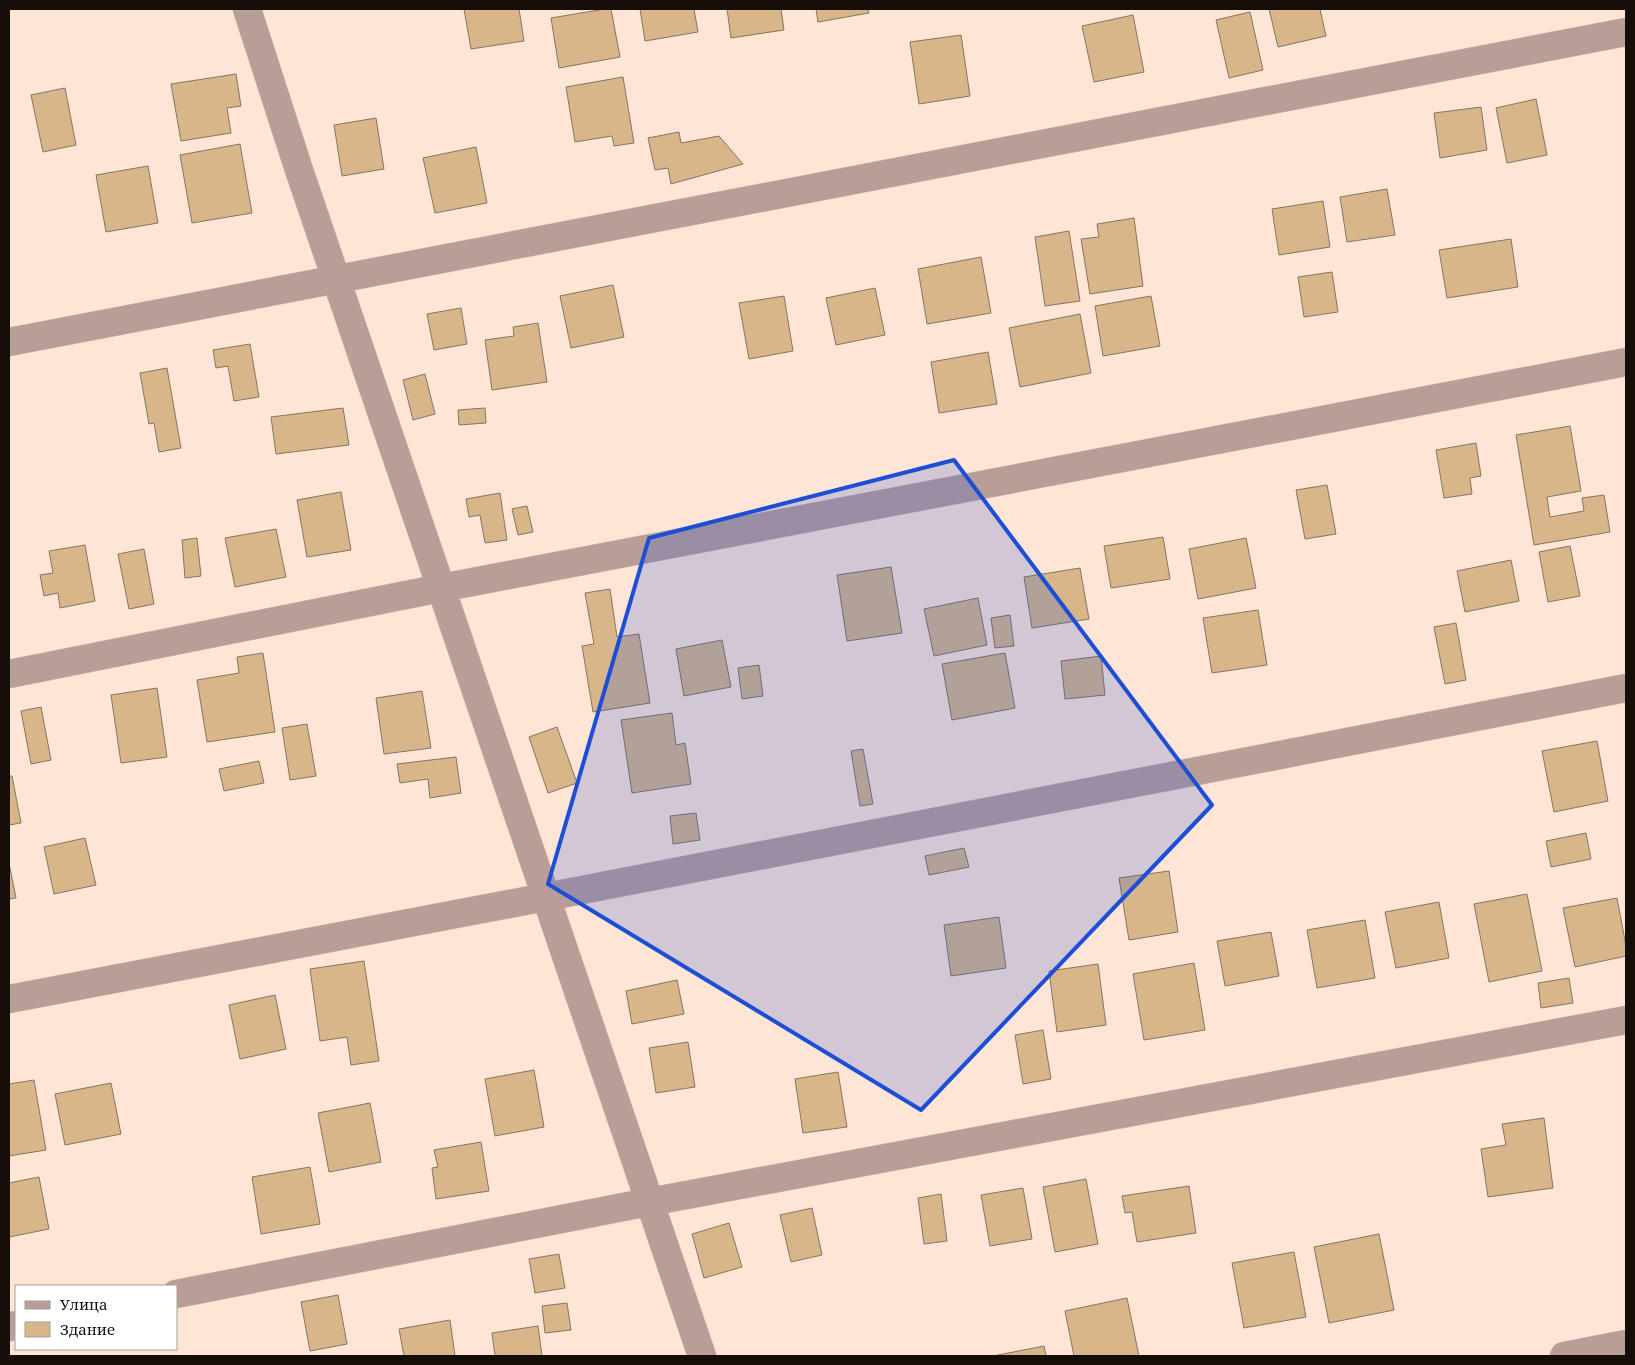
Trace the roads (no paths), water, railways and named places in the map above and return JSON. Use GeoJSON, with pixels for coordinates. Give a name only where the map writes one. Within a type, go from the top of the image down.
{"type":"FeatureCollection","features":[{"type":"Feature","properties":{"kind":"street"},"geometry":{"type":"LineString","coordinates":[[247,9],[336,280],[702,1356]]}},
{"type":"Feature","properties":{"kind":"street"},"geometry":{"type":"LineString","coordinates":[[9,342],[1626,32]]}},
{"type":"Feature","properties":{"kind":"street"},"geometry":{"type":"LineString","coordinates":[[9,674],[441,588],[1626,362]]}},
{"type":"Feature","properties":{"kind":"street"},"geometry":{"type":"LineString","coordinates":[[9,999],[1626,688]]}},
{"type":"Feature","properties":{"kind":"street"},"geometry":{"type":"LineString","coordinates":[[178,1294],[649,1202],[1626,1020]]}},
{"type":"Feature","properties":{"kind":"street"},"geometry":{"type":"LineString","coordinates":[[1564,1356],[1626,1344]]}}]}
